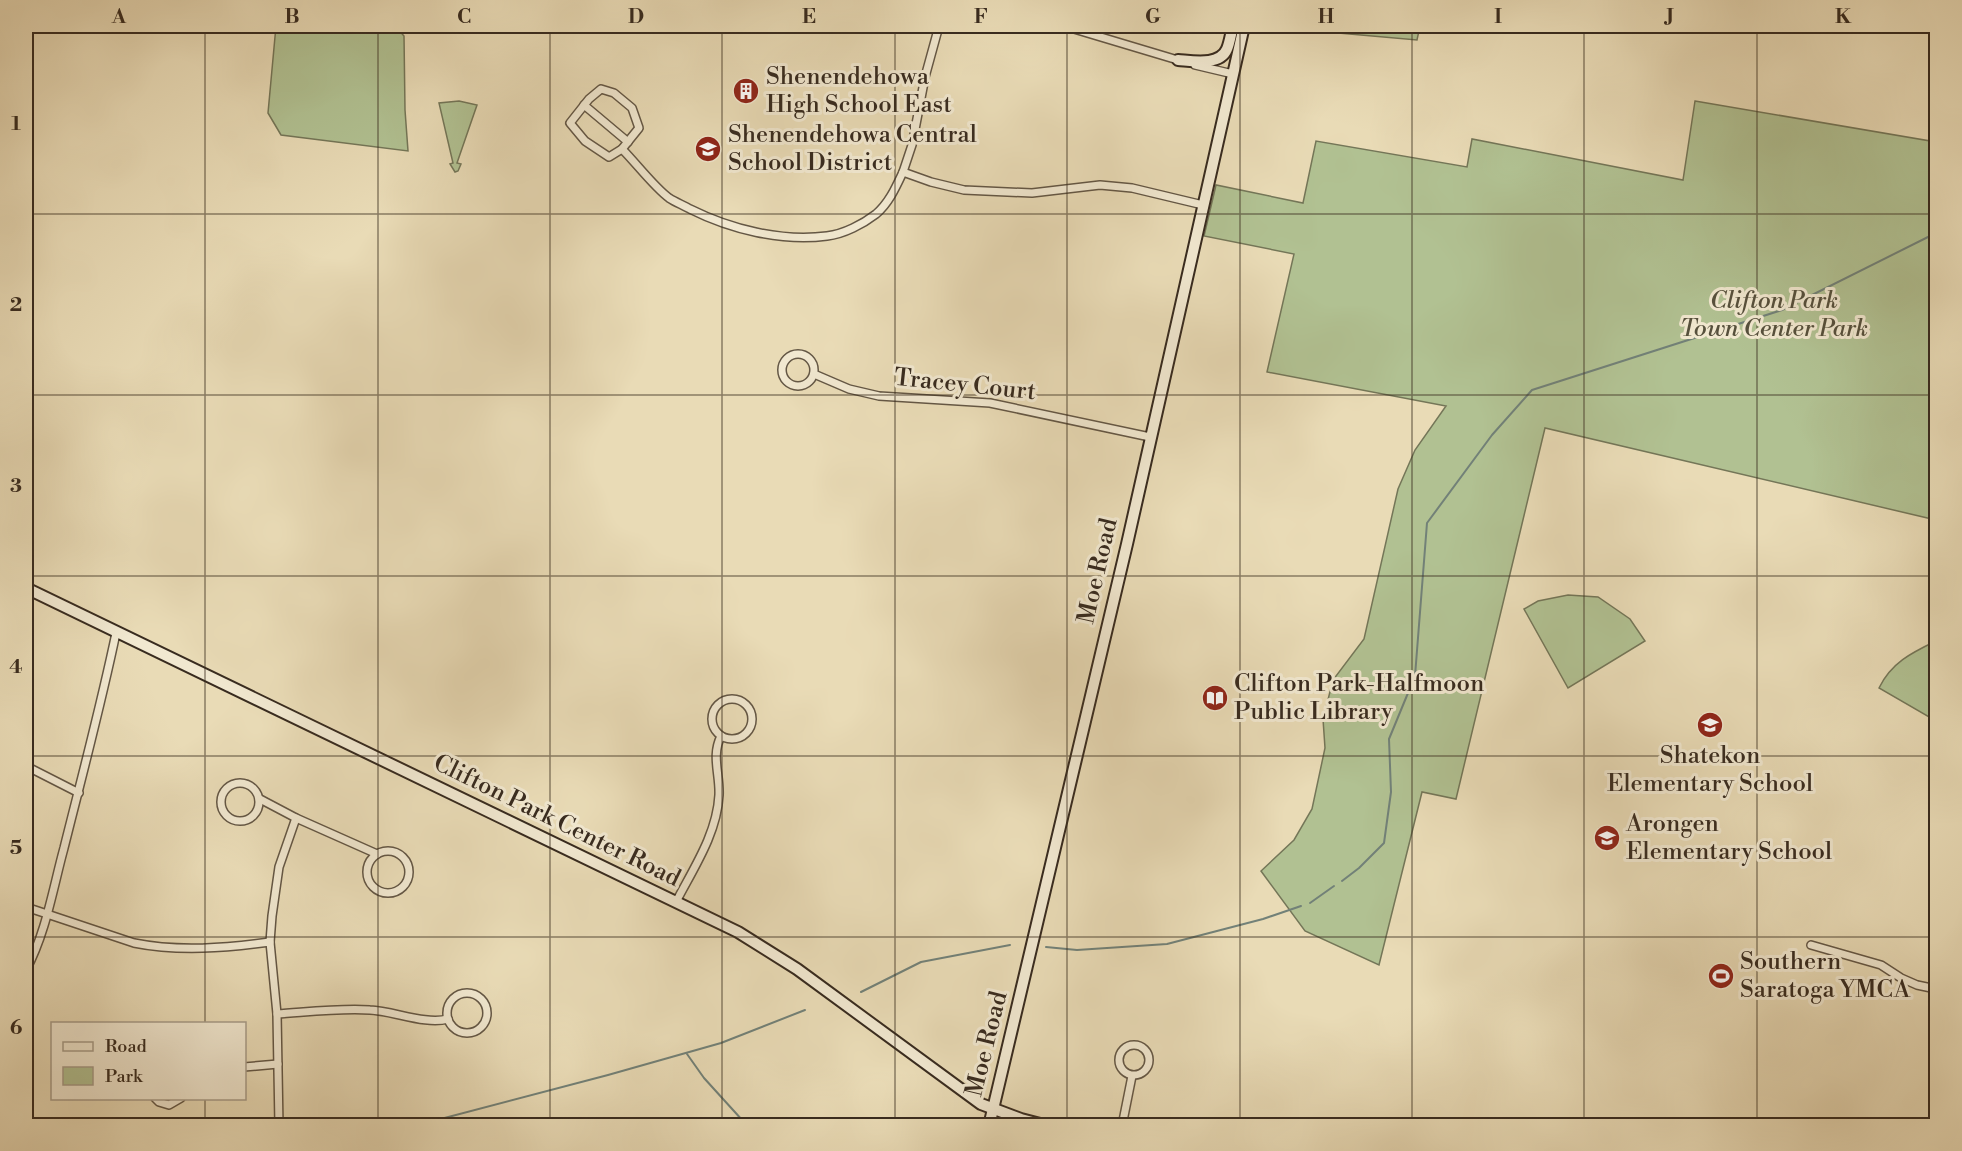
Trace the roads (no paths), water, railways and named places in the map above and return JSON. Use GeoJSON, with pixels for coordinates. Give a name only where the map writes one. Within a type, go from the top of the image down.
{"type":"FeatureCollection","features":[{"type":"Feature","properties":{"kind":"street"},"geometry":{"type":"LineString","coordinates":[[622,149],[669,198],[711,219],[740,228],[795,237],[827,236],[844,232],[878,213],[888,201],[903,172],[912,145],[925,77],[939,26]]}},
{"type":"Feature","properties":{"kind":"street"},"geometry":{"type":"LineString","coordinates":[[1064,26],[1233,74]]}},
{"type":"Feature","properties":{"kind":"street"},"geometry":{"type":"LineString","coordinates":[[1178,60],[1207,61],[1218,58],[1227,49],[1233,26]]}},
{"type":"Feature","properties":{"kind":"street","name":"Moe Road"},"geometry":{"type":"LineString","coordinates":[[989,1125],[1093,687],[1244,26]]}},
{"type":"Feature","properties":{"kind":"street"},"geometry":{"type":"LineString","coordinates":[[601,89],[614,93],[632,108],[639,128],[628,142],[609,157],[585,141],[570,123],[601,89]]}},
{"type":"Feature","properties":{"kind":"street"},"geometry":{"type":"LineString","coordinates":[[584,105],[628,142]]}},
{"type":"Feature","properties":{"kind":"street"},"geometry":{"type":"LineString","coordinates":[[903,172],[964,190],[1032,193],[1100,185],[1132,188],[1203,205]]}},
{"type":"Feature","properties":{"kind":"street","name":"Tracey Court"},"geometry":{"type":"LineString","coordinates":[[801,354],[810,359],[814,374],[808,382],[795,386],[783,377],[782,368],[786,358],[801,354]]}},
{"type":"Feature","properties":{"kind":"street","name":"Tracey Court"},"geometry":{"type":"LineString","coordinates":[[814,374],[849,389],[879,396],[990,403],[1150,438]]}},
{"type":"Feature","properties":{"kind":"street","name":"Clifton Park Center Road"},"geometry":{"type":"LineString","coordinates":[[26,588],[738,932],[797,969],[967,1094],[993,1109],[1048,1125]]}},
{"type":"Feature","properties":{"kind":"street"},"geometry":{"type":"LineString","coordinates":[[26,970],[33,957],[47,914],[79,793],[116,633]]}},
{"type":"Feature","properties":{"kind":"street"},"geometry":{"type":"LineString","coordinates":[[728,699],[743,701],[750,708],[753,717],[749,731],[736,739],[722,736],[713,725],[714,710],[728,699]]}},
{"type":"Feature","properties":{"kind":"street"},"geometry":{"type":"LineString","coordinates":[[676,902],[705,846],[715,816],[719,794],[715,753],[722,736]]}},
{"type":"Feature","properties":{"kind":"street"},"geometry":{"type":"LineString","coordinates":[[26,766],[79,793]]}},
{"type":"Feature","properties":{"kind":"street"},"geometry":{"type":"LineString","coordinates":[[260,800],[256,814],[243,821],[228,817],[221,804],[225,790],[238,783],[253,787],[260,800],[296,818],[377,854],[387,851],[397,852],[408,863],[409,878],[400,890],[385,892],[372,885],[368,876],[368,866],[377,854]]}},
{"type":"Feature","properties":{"kind":"street"},"geometry":{"type":"LineString","coordinates":[[279,1125],[277,1014],[270,942],[275,884],[296,818]]}},
{"type":"Feature","properties":{"kind":"street"},"geometry":{"type":"LineString","coordinates":[[26,907],[152,946],[171,948],[237,946],[270,942]]}},
{"type":"Feature","properties":{"kind":"street"},"geometry":{"type":"LineString","coordinates":[[1811,945],[1881,965],[1917,985],[1936,989]]}},
{"type":"Feature","properties":{"kind":"street"},"geometry":{"type":"LineString","coordinates":[[470,993],[479,997],[487,1009],[485,1023],[475,1032],[465,1033],[456,1030],[448,1019],[449,1004],[460,994],[470,993]]}},
{"type":"Feature","properties":{"kind":"street"},"geometry":{"type":"LineString","coordinates":[[277,1014],[341,1009],[372,1010],[436,1021],[448,1019]]}},
{"type":"Feature","properties":{"kind":"street"},"geometry":{"type":"LineString","coordinates":[[1138,1045],[1148,1054],[1149,1064],[1145,1072],[1132,1076],[1120,1067],[1119,1058],[1128,1046],[1138,1045]]}},
{"type":"Feature","properties":{"kind":"street"},"geometry":{"type":"LineString","coordinates":[[246,1067],[278,1064]]}},
{"type":"Feature","properties":{"kind":"street"},"geometry":{"type":"LineString","coordinates":[[1122,1125],[1132,1076]]}},
{"type":"Feature","properties":{"kind":"street"},"geometry":{"type":"LineString","coordinates":[[157,1100],[169,1105],[178,1100]]}},
{"type":"Feature","properties":{"kind":"waterway"},"geometry":{"type":"LineString","coordinates":[[1342,881],[1384,843],[1391,792],[1389,739],[1415,676],[1427,523],[1492,435],[1532,390],[1782,310],[1936,233]]}},
{"type":"Feature","properties":{"kind":"waterway"},"geometry":{"type":"LineString","coordinates":[[1310,903],[1334,886]]}},
{"type":"Feature","properties":{"kind":"waterway"},"geometry":{"type":"LineString","coordinates":[[1046,947],[1077,950],[1167,944],[1263,919],[1301,906]]}},
{"type":"Feature","properties":{"kind":"waterway"},"geometry":{"type":"LineString","coordinates":[[861,992],[921,962],[1010,945]]}},
{"type":"Feature","properties":{"kind":"waterway"},"geometry":{"type":"LineString","coordinates":[[414,1126],[721,1043],[805,1010]]}},
{"type":"Feature","properties":{"kind":"waterway"},"geometry":{"type":"LineString","coordinates":[[687,1054],[704,1078],[743,1121],[751,1126]]}},
{"type":"Feature","properties":{"kind":"place","name":"Shenendehowa High School East"},"geometry":{"type":"Point","coordinates":[746,91]}},
{"type":"Feature","properties":{"kind":"place","name":"Shenendehowa Central School District"},"geometry":{"type":"Point","coordinates":[708,149]}},
{"type":"Feature","properties":{"kind":"place","name":"Clifton Park-Halfmoon Public Library"},"geometry":{"type":"Point","coordinates":[1215,698]}},
{"type":"Feature","properties":{"kind":"place","name":"Shatekon Elementary School"},"geometry":{"type":"Point","coordinates":[1710,725]}},
{"type":"Feature","properties":{"kind":"place","name":"Arongen Elementary School"},"geometry":{"type":"Point","coordinates":[1607,838]}},
{"type":"Feature","properties":{"kind":"place","name":"Southern Saratoga YMCA"},"geometry":{"type":"Point","coordinates":[1721,976]}},
{"type":"Feature","properties":{"kind":"park label","name":"Clifton Park Town Center Park"},"geometry":{"type":"Point","coordinates":[1774,315]}}]}
